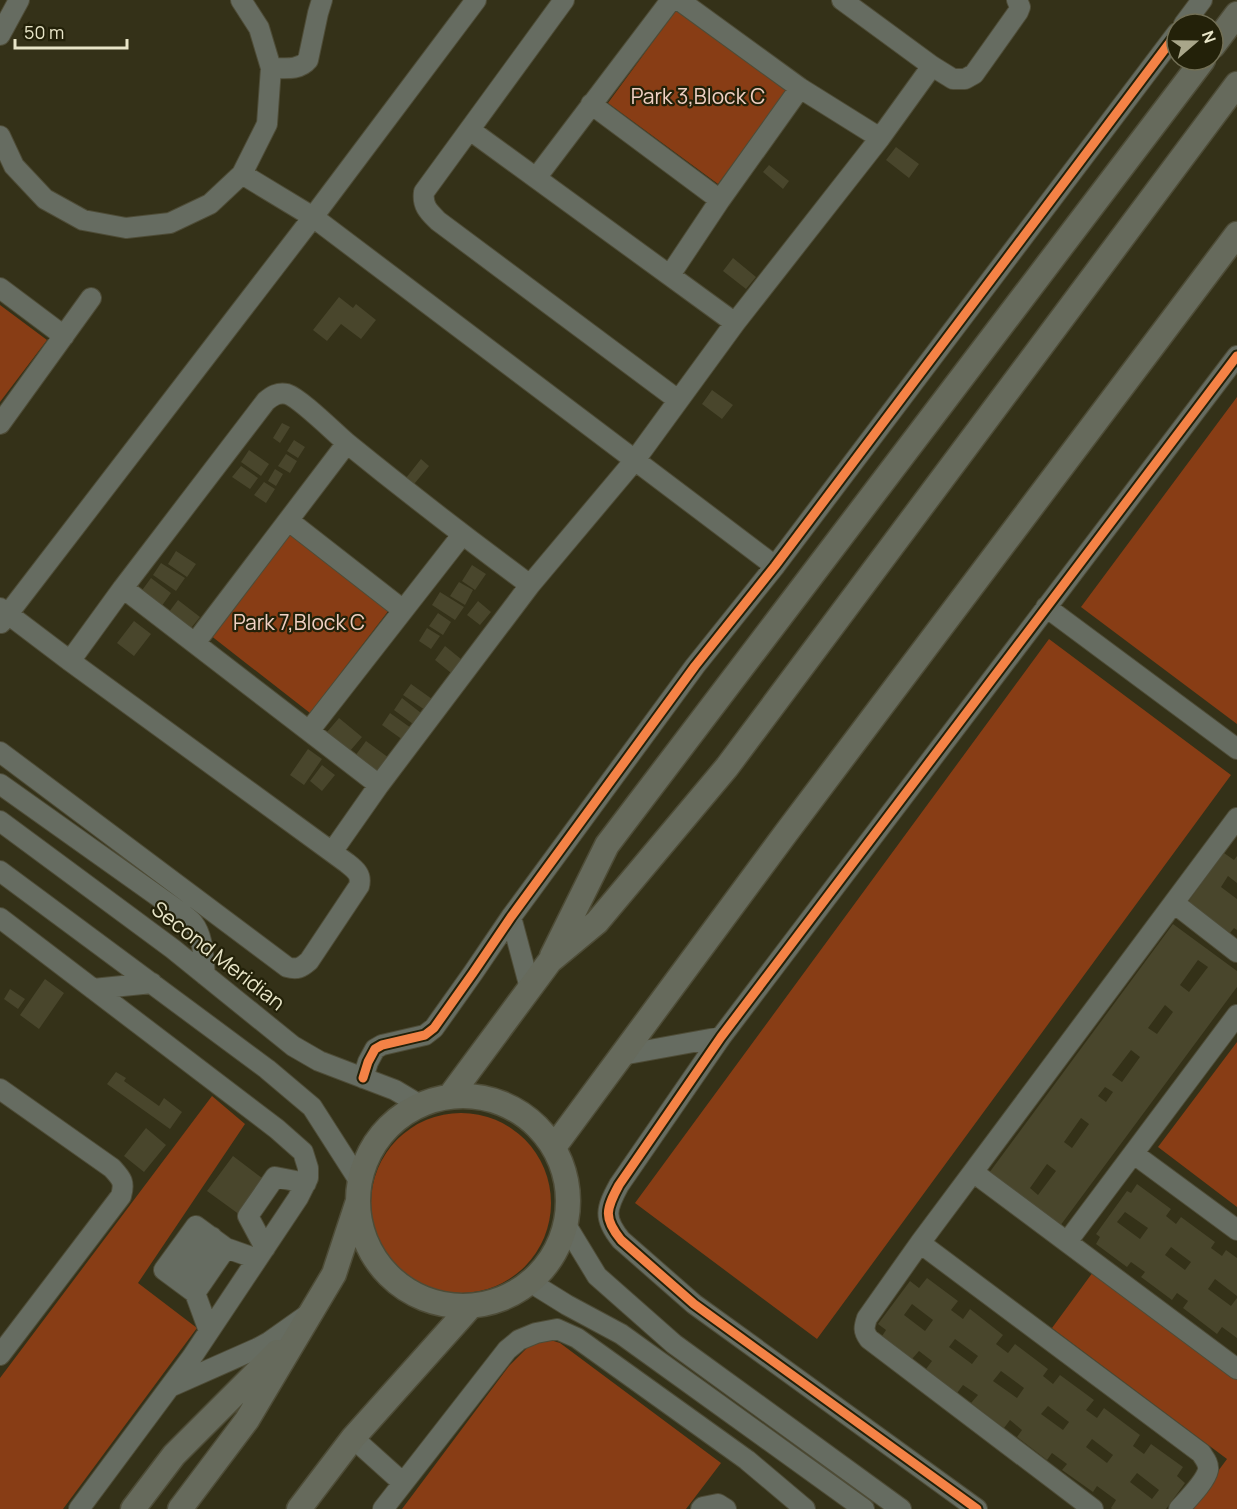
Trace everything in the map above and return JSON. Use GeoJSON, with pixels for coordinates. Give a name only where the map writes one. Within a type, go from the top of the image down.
{"type":"FeatureCollection","features":[{"type":"Feature","properties":{"kind":"main road"},"geometry":{"type":"LineString","coordinates":[[1225,30],[1237,14]]}},
{"type":"Feature","properties":{"kind":"main road"},"geometry":{"type":"LineString","coordinates":[[450,1096],[550,961],[607,845],[1194,72]]}},
{"type":"Feature","properties":{"kind":"main road"},"geometry":{"type":"LineString","coordinates":[[550,961],[597,922],[728,767],[1237,84]]}},
{"type":"Feature","properties":{"kind":"main road"},"geometry":{"type":"LineString","coordinates":[[554,1147],[786,832],[1237,234]]}},
{"type":"Feature","properties":{"kind":"main road"},"geometry":{"type":"LineString","coordinates":[[180,1509],[247,1420],[334,1274],[359,1191],[363,1168],[375,1144],[386,1130],[409,1110],[431,1100],[450,1096],[478,1096],[504,1103],[537,1125],[554,1147],[564,1172],[568,1201],[566,1225],[560,1243],[550,1261],[530,1282],[513,1294],[489,1303],[447,1306],[428,1302],[403,1288],[381,1265],[365,1236],[359,1191]]}},
{"type":"Feature","properties":{"kind":"main road"},"geometry":{"type":"LineString","coordinates":[[298,1509],[353,1438],[471,1306]]}},
{"type":"Feature","properties":{"kind":"main road"},"geometry":{"type":"LineString","coordinates":[[133,1509],[174,1455],[306,1320]]}},
{"type":"Feature","properties":{"kind":"street"},"geometry":{"type":"LineString","coordinates":[[0,35],[19,0]]}},
{"type":"Feature","properties":{"kind":"street"},"geometry":{"type":"LineString","coordinates":[[0,136],[14,166],[45,199],[83,220],[126,228],[170,223],[210,204],[242,174],[267,124],[270,68],[259,28],[241,0]]}},
{"type":"Feature","properties":{"kind":"street"},"geometry":{"type":"LineString","coordinates":[[270,68],[304,66],[308,60],[322,0]]}},
{"type":"Feature","properties":{"kind":"street"},"geometry":{"type":"LineString","coordinates":[[0,752],[287,967],[296,969],[309,961],[359,886],[361,879],[357,871],[332,852],[70,661],[3,616],[313,217],[476,0]]}},
{"type":"Feature","properties":{"kind":"street"},"geometry":{"type":"LineString","coordinates":[[564,0],[424,192],[424,206],[438,221],[678,400]]}},
{"type":"Feature","properties":{"kind":"street"},"geometry":{"type":"LineString","coordinates":[[536,178],[670,0]]}},
{"type":"Feature","properties":{"kind":"street"},"geometry":{"type":"LineString","coordinates":[[679,0],[800,88],[880,138]]}},
{"type":"Feature","properties":{"kind":"street"},"geometry":{"type":"LineString","coordinates":[[842,0],[953,79],[965,79],[974,74],[1018,12],[1020,7],[1017,0]]}},
{"type":"Feature","properties":{"kind":"street"},"geometry":{"type":"LineString","coordinates":[[363,1078],[375,1049],[382,1045],[425,1035],[434,1028],[511,916],[695,666],[775,566],[1165,49]]}},
{"type":"Feature","properties":{"kind":"street"},"geometry":{"type":"LineString","coordinates":[[332,852],[379,785],[530,585],[635,460],[735,323],[880,138],[932,66]]}},
{"type":"Feature","properties":{"kind":"street"},"geometry":{"type":"LineString","coordinates":[[670,275],[800,88]]}},
{"type":"Feature","properties":{"kind":"street"},"geometry":{"type":"LineString","coordinates":[[591,104],[720,200]]}},
{"type":"Feature","properties":{"kind":"street"},"geometry":{"type":"LineString","coordinates":[[470,130],[735,323]]}},
{"type":"Feature","properties":{"kind":"street"},"geometry":{"type":"LineString","coordinates":[[242,174],[313,217],[775,566]]}},
{"type":"Feature","properties":{"kind":"street"},"geometry":{"type":"LineString","coordinates":[[0,288],[64,336]]}},
{"type":"Feature","properties":{"kind":"street"},"geometry":{"type":"LineString","coordinates":[[0,424],[91,298]]}},
{"type":"Feature","properties":{"kind":"street"},"geometry":{"type":"LineString","coordinates":[[977,1509],[694,1304],[621,1240],[611,1229],[608,1216],[619,1185],[721,1037],[1237,356]]}},
{"type":"Feature","properties":{"kind":"street"},"geometry":{"type":"LineString","coordinates":[[70,661],[266,401],[274,395],[286,394],[296,399],[462,535],[530,585]]}},
{"type":"Feature","properties":{"kind":"street"},"geometry":{"type":"LineString","coordinates":[[195,643],[347,443]]}},
{"type":"Feature","properties":{"kind":"street"},"geometry":{"type":"LineString","coordinates":[[289,521],[403,610]]}},
{"type":"Feature","properties":{"kind":"street"},"geometry":{"type":"LineString","coordinates":[[309,731],[462,535]]}},
{"type":"Feature","properties":{"kind":"street"},"geometry":{"type":"LineString","coordinates":[[123,588],[379,785]]}},
{"type":"Feature","properties":{"kind":"street"},"geometry":{"type":"LineString","coordinates":[[1046,607],[1237,749]]}},
{"type":"Feature","properties":{"kind":"street"},"geometry":{"type":"LineString","coordinates":[[0,784],[193,923],[201,944],[205,975]]}},
{"type":"Feature","properties":{"kind":"street"},"geometry":{"type":"LineString","coordinates":[[1093,1509],[869,1339],[864,1326],[867,1318],[920,1243],[1237,818]]}},
{"type":"Feature","properties":{"kind":"street","name":"Second Meridian"},"geometry":{"type":"LineString","coordinates":[[0,821],[173,948],[293,1046],[308,1056],[395,1090],[420,1105]]}},
{"type":"Feature","properties":{"kind":"street"},"geometry":{"type":"LineString","coordinates":[[0,871],[267,1069],[312,1107],[359,1191]]}},
{"type":"Feature","properties":{"kind":"street"},"geometry":{"type":"LineString","coordinates":[[1174,903],[1237,951]]}},
{"type":"Feature","properties":{"kind":"street"},"geometry":{"type":"LineString","coordinates":[[511,916],[530,988]]}},
{"type":"Feature","properties":{"kind":"street"},"geometry":{"type":"LineString","coordinates":[[0,918],[277,1129],[303,1152],[308,1168],[308,1178],[298,1198],[209,1331],[79,1509]]}},
{"type":"Feature","properties":{"kind":"street"},"geometry":{"type":"LineString","coordinates":[[93,989],[152,983]]}},
{"type":"Feature","properties":{"kind":"street"},"geometry":{"type":"LineString","coordinates":[[1067,1242],[1237,1015]]}},
{"type":"Feature","properties":{"kind":"street"},"geometry":{"type":"LineString","coordinates":[[622,1055],[721,1037]]}},
{"type":"Feature","properties":{"kind":"street"},"geometry":{"type":"LineString","coordinates":[[0,1355],[114,1206],[124,1186],[112,1168],[4,1100]]}},
{"type":"Feature","properties":{"kind":"street"},"geometry":{"type":"LineString","coordinates":[[1134,1154],[1237,1230]]}},
{"type":"Feature","properties":{"kind":"street"},"geometry":{"type":"LineString","coordinates":[[973,1172],[1237,1369]]}},
{"type":"Feature","properties":{"kind":"street"},"geometry":{"type":"LineString","coordinates":[[261,1253],[248,1216],[274,1177],[306,1183]]}},
{"type":"Feature","properties":{"kind":"street"},"geometry":{"type":"LineString","coordinates":[[566,1225],[597,1276],[674,1344],[901,1509]]}},
{"type":"Feature","properties":{"kind":"street"},"geometry":{"type":"LineString","coordinates":[[209,1331],[187,1287],[164,1270],[196,1226],[219,1242],[261,1253]]}},
{"type":"Feature","properties":{"kind":"street"},"geometry":{"type":"LineString","coordinates":[[187,1287],[219,1242]]}},
{"type":"Feature","properties":{"kind":"street"},"geometry":{"type":"LineString","coordinates":[[920,1243],[1201,1452],[1207,1462],[1208,1470],[1179,1509]]}},
{"type":"Feature","properties":{"kind":"street"},"geometry":{"type":"LineString","coordinates":[[530,1282],[621,1334],[864,1509]]}},
{"type":"Feature","properties":{"kind":"street"},"geometry":{"type":"LineString","coordinates":[[170,1387],[258,1348],[306,1320]]}},
{"type":"Feature","properties":{"kind":"street"},"geometry":{"type":"LineString","coordinates":[[384,1509],[507,1350],[519,1340],[536,1333],[557,1329],[577,1338],[747,1460],[805,1509]]}},
{"type":"Feature","properties":{"kind":"street"},"geometry":{"type":"LineString","coordinates":[[621,1334],[628,1376]]}},
{"type":"Feature","properties":{"kind":"street"},"geometry":{"type":"LineString","coordinates":[[353,1438],[403,1483]]}},
{"type":"Feature","properties":{"kind":"street"},"geometry":{"type":"LineString","coordinates":[[701,1509],[703,1506],[718,1504],[726,1509]]}},
{"type":"Feature","properties":{"kind":"green space","name":"Park 3,Block C"},"geometry":{"type":"Polygon","coordinates":[[[677,9],[787,90],[718,184],[608,103],[677,9]]]}},
{"type":"Feature","properties":{"kind":"green space"},"geometry":{"type":"Polygon","coordinates":[[[0,305],[47,340],[0,402],[0,305]]]}},
{"type":"Feature","properties":{"kind":"green space"},"geometry":{"type":"Polygon","coordinates":[[[1237,397],[1237,724],[1081,607],[1237,397]]]}},
{"type":"Feature","properties":{"kind":"green space","name":"Park 7,Block C"},"geometry":{"type":"Polygon","coordinates":[[[289,533],[389,610],[310,713],[210,635],[289,533]]]}},
{"type":"Feature","properties":{"kind":"green space"},"geometry":{"type":"Polygon","coordinates":[[[1049,639],[1231,775],[817,1339],[635,1203],[1049,639]]]}},
{"type":"Feature","properties":{"kind":"green space"},"geometry":{"type":"Polygon","coordinates":[[[1237,1042],[1237,1207],[1158,1147],[1237,1042]]]}},
{"type":"Feature","properties":{"kind":"green space"},"geometry":{"type":"Polygon","coordinates":[[[212,1096],[245,1124],[138,1283],[197,1328],[63,1509],[0,1509],[0,1378],[212,1096]]]}},
{"type":"Feature","properties":{"kind":"green space"},"geometry":{"type":"Polygon","coordinates":[[[461,1113],[495,1120],[511,1128],[525,1139],[536,1153],[544,1169],[551,1203],[544,1237],[536,1253],[525,1267],[511,1278],[495,1286],[461,1293],[427,1286],[411,1278],[397,1267],[386,1253],[378,1237],[371,1203],[378,1169],[386,1153],[397,1139],[411,1128],[427,1120],[461,1113]]]}},
{"type":"Feature","properties":{"kind":"green space"},"geometry":{"type":"Polygon","coordinates":[[[1093,1272],[1237,1379],[1237,1509],[1190,1509],[1227,1459],[1052,1328],[1093,1272]]]}},
{"type":"Feature","properties":{"kind":"green space"},"geometry":{"type":"Polygon","coordinates":[[[547,1339],[560,1343],[721,1463],[686,1509],[402,1509],[509,1366],[531,1344],[547,1339]]]}},
{"type":"Feature","properties":{"kind":"building"},"geometry":{"type":"Polygon","coordinates":[[[896,147],[919,164],[909,178],[886,160],[896,147]]]}},
{"type":"Feature","properties":{"kind":"building"},"geometry":{"type":"Polygon","coordinates":[[[769,165],[789,181],[783,189],[763,172],[769,165]]]}},
{"type":"Feature","properties":{"kind":"building"},"geometry":{"type":"Polygon","coordinates":[[[733,258],[756,277],[746,289],[723,271],[733,258]]]}},
{"type":"Feature","properties":{"kind":"building"},"geometry":{"type":"Polygon","coordinates":[[[339,297],[353,308],[356,304],[376,320],[361,339],[341,324],[327,341],[313,330],[339,297]]]}},
{"type":"Feature","properties":{"kind":"building"},"geometry":{"type":"Polygon","coordinates":[[[712,390],[733,405],[722,419],[702,404],[712,390]]]}},
{"type":"Feature","properties":{"kind":"building"},"geometry":{"type":"Polygon","coordinates":[[[282,423],[290,427],[280,443],[273,438],[282,423]]]}},
{"type":"Feature","properties":{"kind":"building"},"geometry":{"type":"Polygon","coordinates":[[[294,440],[305,447],[298,458],[287,451],[294,440]]]}},
{"type":"Feature","properties":{"kind":"building"},"geometry":{"type":"Polygon","coordinates":[[[249,450],[269,464],[261,476],[241,462],[249,450]]]}},
{"type":"Feature","properties":{"kind":"building"},"geometry":{"type":"Polygon","coordinates":[[[286,454],[297,461],[290,473],[278,466],[286,454]]]}},
{"type":"Feature","properties":{"kind":"building"},"geometry":{"type":"Polygon","coordinates":[[[421,459],[429,466],[410,489],[402,483],[421,459]]]}},
{"type":"Feature","properties":{"kind":"building"},"geometry":{"type":"Polygon","coordinates":[[[241,466],[258,478],[250,489],[232,477],[241,466]]]}},
{"type":"Feature","properties":{"kind":"building"},"geometry":{"type":"Polygon","coordinates":[[[275,469],[283,474],[276,486],[268,481],[275,469]]]}},
{"type":"Feature","properties":{"kind":"building"},"geometry":{"type":"Polygon","coordinates":[[[264,482],[275,489],[266,503],[254,495],[264,482]]]}},
{"type":"Feature","properties":{"kind":"building"},"geometry":{"type":"Polygon","coordinates":[[[176,551],[196,564],[187,577],[168,564],[176,551]]]}},
{"type":"Feature","properties":{"kind":"building"},"geometry":{"type":"Polygon","coordinates":[[[161,563],[185,578],[176,591],[153,575],[161,563]]]}},
{"type":"Feature","properties":{"kind":"building"},"geometry":{"type":"Polygon","coordinates":[[[472,565],[486,574],[475,590],[462,581],[472,565]]]}},
{"type":"Feature","properties":{"kind":"building"},"geometry":{"type":"Polygon","coordinates":[[[151,578],[171,593],[161,607],[140,593],[151,578]]]}},
{"type":"Feature","properties":{"kind":"building"},"geometry":{"type":"Polygon","coordinates":[[[459,582],[473,590],[465,605],[450,596],[459,582]]]}},
{"type":"Feature","properties":{"kind":"building"},"geometry":{"type":"Polygon","coordinates":[[[440,592],[464,607],[455,620],[432,605],[440,592]]]}},
{"type":"Feature","properties":{"kind":"building"},"geometry":{"type":"Polygon","coordinates":[[[178,600],[200,617],[187,633],[166,616],[178,600]]]}},
{"type":"Feature","properties":{"kind":"building"},"geometry":{"type":"Polygon","coordinates":[[[478,601],[491,612],[480,625],[467,615],[478,601]]]}},
{"type":"Feature","properties":{"kind":"building"},"geometry":{"type":"Polygon","coordinates":[[[438,613],[451,622],[443,635],[429,626],[438,613]]]}},
{"type":"Feature","properties":{"kind":"building"},"geometry":{"type":"Polygon","coordinates":[[[134,621],[151,634],[134,656],[117,643],[134,621]]]}},
{"type":"Feature","properties":{"kind":"building"},"geometry":{"type":"Polygon","coordinates":[[[427,628],[440,636],[431,649],[419,641],[427,628]]]}},
{"type":"Feature","properties":{"kind":"building"},"geometry":{"type":"Polygon","coordinates":[[[445,646],[467,664],[456,677],[435,660],[445,646]]]}},
{"type":"Feature","properties":{"kind":"building"},"geometry":{"type":"Polygon","coordinates":[[[411,684],[432,699],[425,710],[403,695],[411,684]]]}},
{"type":"Feature","properties":{"kind":"building"},"geometry":{"type":"Polygon","coordinates":[[[402,698],[421,713],[413,724],[394,710],[402,698]]]}},
{"type":"Feature","properties":{"kind":"building"},"geometry":{"type":"Polygon","coordinates":[[[390,713],[411,728],[403,740],[382,725],[390,713]]]}},
{"type":"Feature","properties":{"kind":"building"},"geometry":{"type":"Polygon","coordinates":[[[339,718],[362,737],[350,751],[327,732],[339,718]]]}},
{"type":"Feature","properties":{"kind":"building"},"geometry":{"type":"Polygon","coordinates":[[[366,741],[389,758],[378,773],[355,756],[366,741]]]}},
{"type":"Feature","properties":{"kind":"building"},"geometry":{"type":"Polygon","coordinates":[[[308,749],[322,759],[304,785],[290,775],[308,749]]]}},
{"type":"Feature","properties":{"kind":"building"},"geometry":{"type":"Polygon","coordinates":[[[322,765],[335,775],[322,791],[310,781],[322,765]]]}},
{"type":"Feature","properties":{"kind":"building"},"geometry":{"type":"Polygon","coordinates":[[[1224,853],[1234,860],[1237,856],[1237,883],[1228,876],[1221,887],[1237,899],[1237,930],[1234,928],[1230,933],[1188,902],[1224,853]]]}},
{"type":"Feature","properties":{"kind":"building"},"geometry":{"type":"Polygon","coordinates":[[[1173,924],[1237,971],[1237,987],[1060,1226],[989,1173],[1173,924]],[[1198,960],[1180,985],[1189,992],[1208,967],[1198,960]],[[1165,1005],[1148,1028],[1157,1034],[1173,1012],[1165,1005]],[[1131,1050],[1112,1075],[1122,1082],[1140,1057],[1131,1050]],[[1105,1087],[1098,1096],[1106,1102],[1113,1092],[1105,1087]],[[1081,1118],[1064,1142],[1072,1148],[1089,1124],[1081,1118]],[[1047,1164],[1030,1188],[1038,1195],[1056,1171],[1047,1164]]]}},
{"type":"Feature","properties":{"kind":"building"},"geometry":{"type":"Polygon","coordinates":[[[45,979],[64,993],[39,1029],[20,1015],[45,979]]]}},
{"type":"Feature","properties":{"kind":"building"},"geometry":{"type":"Polygon","coordinates":[[[10,989],[25,999],[18,1009],[4,999],[10,989]]]}},
{"type":"Feature","properties":{"kind":"building"},"geometry":{"type":"Polygon","coordinates":[[[116,1072],[126,1078],[124,1081],[159,1106],[164,1098],[182,1112],[170,1129],[107,1084],[116,1072]]]}},
{"type":"Feature","properties":{"kind":"building"},"geometry":{"type":"Polygon","coordinates":[[[146,1128],[166,1145],[144,1172],[124,1156],[146,1128]]]}},
{"type":"Feature","properties":{"kind":"building"},"geometry":{"type":"Polygon","coordinates":[[[233,1156],[266,1181],[240,1215],[207,1191],[233,1156]]]}},
{"type":"Feature","properties":{"kind":"building"},"geometry":{"type":"Polygon","coordinates":[[[1137,1184],[1171,1209],[1166,1216],[1176,1224],[1181,1217],[1215,1242],[1211,1248],[1222,1256],[1226,1250],[1237,1258],[1237,1296],[1215,1279],[1208,1289],[1231,1306],[1237,1298],[1237,1338],[1222,1327],[1217,1334],[1183,1308],[1188,1301],[1177,1293],[1172,1300],[1141,1277],[1145,1272],[1131,1262],[1127,1267],[1096,1244],[1100,1237],[1096,1234],[1127,1191],[1131,1193],[1137,1184]],[[1125,1212],[1117,1222],[1140,1239],[1148,1228],[1125,1212]],[[1171,1247],[1165,1255],[1185,1270],[1191,1262],[1171,1247]]]}},
{"type":"Feature","properties":{"kind":"building"},"geometry":{"type":"Polygon","coordinates":[[[927,1278],[958,1301],[951,1310],[963,1319],[970,1309],[1003,1335],[996,1344],[1008,1353],[1015,1344],[1048,1369],[1043,1376],[1053,1384],[1060,1375],[1094,1400],[1086,1410],[1097,1418],[1104,1408],[1140,1435],[1133,1446],[1144,1454],[1151,1444],[1183,1467],[1177,1476],[1185,1483],[1166,1509],[1112,1509],[1116,1500],[1097,1486],[1093,1492],[1062,1470],[1067,1464],[1052,1453],[1047,1460],[1017,1437],[1022,1430],[1010,1420],[1004,1428],[971,1403],[978,1395],[963,1385],[957,1393],[926,1369],[932,1361],[919,1351],[912,1359],[882,1336],[886,1330],[878,1324],[910,1281],[919,1288],[927,1278]],[[912,1304],[904,1315],[925,1331],[933,1320],[912,1304]],[[955,1339],[949,1347],[972,1364],[978,1356],[955,1339]],[[1001,1371],[993,1381],[1017,1398],[1024,1388],[1001,1371]],[[1048,1406],[1041,1414],[1063,1430],[1069,1422],[1048,1406]],[[1092,1439],[1086,1447],[1107,1463],[1113,1455],[1092,1439]],[[1137,1473],[1130,1482],[1152,1499],[1159,1490],[1137,1473]]]}},
{"type":"Feature","properties":{"kind":"cycle path"},"geometry":{"type":"LineString","coordinates":[[363,1078],[375,1049],[382,1045],[425,1035],[434,1028],[511,917],[695,666],[775,566],[1165,49]]}},
{"type":"Feature","properties":{"kind":"cycle path"},"geometry":{"type":"LineString","coordinates":[[977,1509],[694,1304],[621,1240],[611,1226],[609,1207],[619,1185],[721,1037],[1237,356]]}}]}
